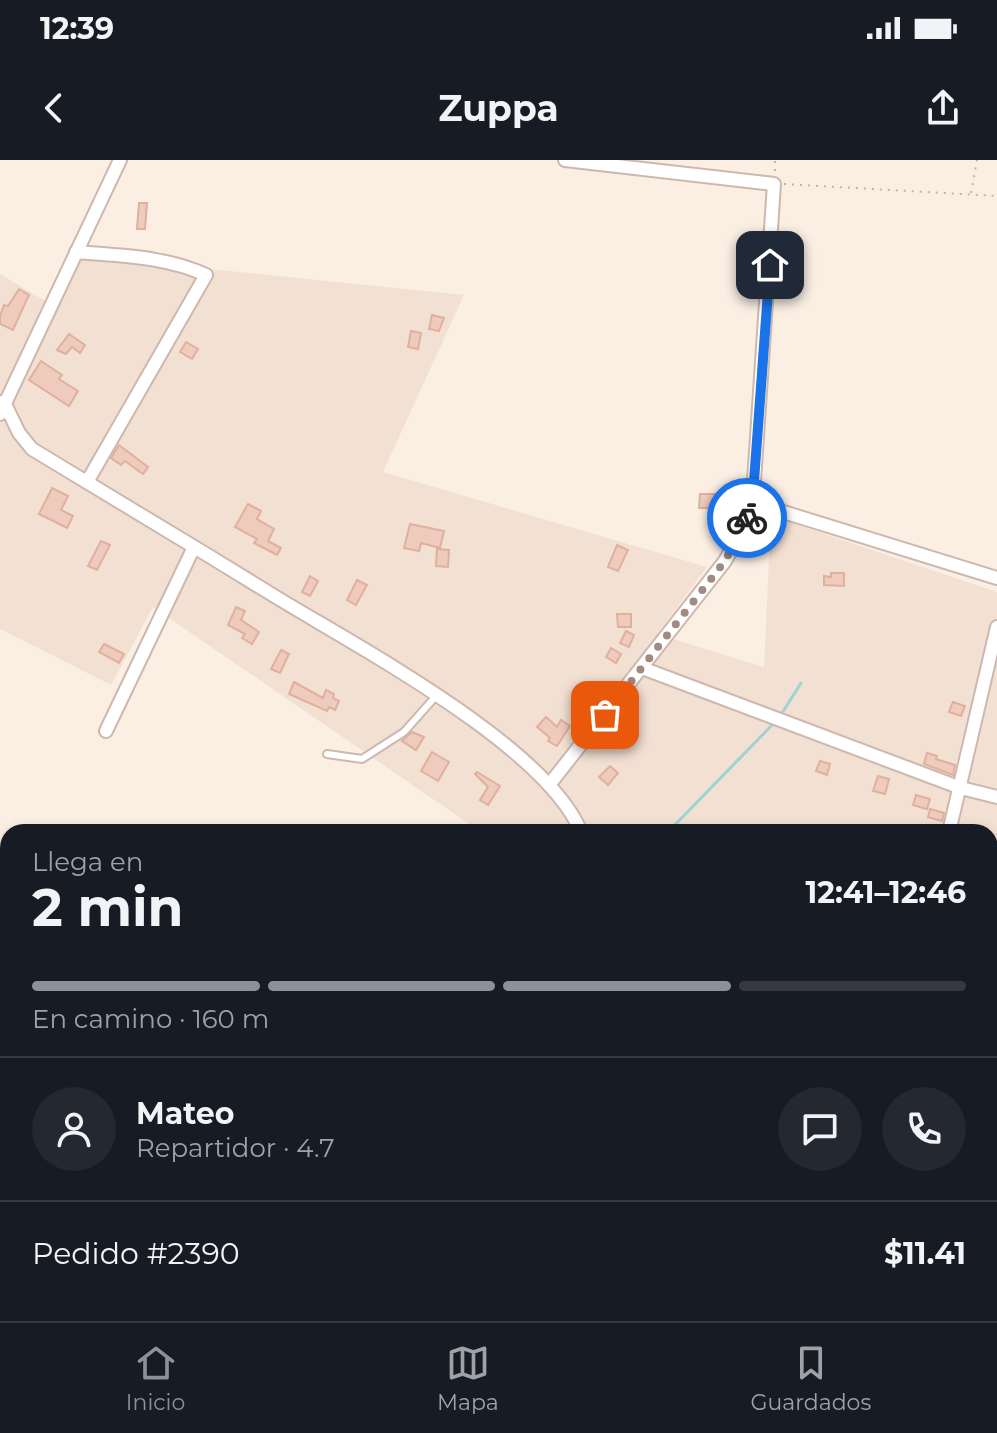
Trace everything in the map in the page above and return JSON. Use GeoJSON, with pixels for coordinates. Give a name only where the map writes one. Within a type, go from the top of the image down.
{"type":"FeatureCollection","features":[{"type":"Feature","properties":{"kind":"street"},"geometry":{"type":"LineString","coordinates":[[120,160],[2,407],[19,433],[32,449],[475,722],[549,785],[576,824]]}},
{"type":"Feature","properties":{"kind":"street"},"geometry":{"type":"LineString","coordinates":[[549,785],[725,561],[744,527],[751,502],[773,237],[774,184],[565,160]]}},
{"type":"Feature","properties":{"kind":"street"},"geometry":{"type":"LineString","coordinates":[[76,252],[164,261],[184,265],[206,275],[87,482]]}},
{"type":"Feature","properties":{"kind":"street"},"geometry":{"type":"LineString","coordinates":[[751,502],[997,578]]}},
{"type":"Feature","properties":{"kind":"street"},"geometry":{"type":"LineString","coordinates":[[106,731],[194,547]]}},
{"type":"Feature","properties":{"kind":"street"},"geometry":{"type":"LineString","coordinates":[[951,824],[997,627]]}},
{"type":"Feature","properties":{"kind":"street"},"geometry":{"type":"LineString","coordinates":[[642,668],[961,788],[997,797]]}},
{"type":"Feature","properties":{"kind":"lane"},"geometry":{"type":"LineString","coordinates":[[327,754],[362,759],[404,732],[436,696]]}},
{"type":"Feature","properties":{"kind":"path"},"geometry":{"type":"LineString","coordinates":[[971,194],[977,160]]}},
{"type":"Feature","properties":{"kind":"path"},"geometry":{"type":"LineString","coordinates":[[774,184],[997,196]]}},
{"type":"Feature","properties":{"kind":"shaded area"},"geometry":{"type":"Polygon","coordinates":[[[82,256],[464,295],[383,472],[707,567],[657,634],[764,667],[771,516],[997,592],[997,824],[469,824],[153,607],[111,685],[0,629],[0,274],[57,308],[82,256]]]}},
{"type":"Feature","properties":{"kind":"building"},"geometry":{"type":"Polygon","coordinates":[[[139,203],[147,203],[145,229],[137,229],[139,203]]]}},
{"type":"Feature","properties":{"kind":"building"},"geometry":{"type":"Polygon","coordinates":[[[19,289],[29,295],[13,330],[0,324],[0,316],[4,305],[8,306],[19,289]]]}},
{"type":"Feature","properties":{"kind":"building"},"geometry":{"type":"Polygon","coordinates":[[[432,315],[444,318],[439,331],[429,329],[432,315]]]}},
{"type":"Feature","properties":{"kind":"building"},"geometry":{"type":"Polygon","coordinates":[[[411,331],[421,333],[418,349],[408,347],[411,331]]]}},
{"type":"Feature","properties":{"kind":"building"},"geometry":{"type":"Polygon","coordinates":[[[69,334],[85,345],[80,353],[72,347],[66,354],[57,350],[69,334]]]}},
{"type":"Feature","properties":{"kind":"building"},"geometry":{"type":"Polygon","coordinates":[[[186,342],[198,349],[192,359],[180,352],[186,342]]]}},
{"type":"Feature","properties":{"kind":"building"},"geometry":{"type":"Polygon","coordinates":[[[41,361],[62,375],[59,379],[78,391],[69,406],[29,380],[41,361]]]}},
{"type":"Feature","properties":{"kind":"building"},"geometry":{"type":"Polygon","coordinates":[[[119,445],[148,467],[143,474],[125,461],[121,465],[111,458],[119,445]]]}},
{"type":"Feature","properties":{"kind":"building"},"geometry":{"type":"Polygon","coordinates":[[[52,488],[68,496],[61,510],[73,516],[67,528],[39,514],[52,488]]]}},
{"type":"Feature","properties":{"kind":"building"},"geometry":{"type":"Polygon","coordinates":[[[700,494],[720,494],[720,514],[712,514],[712,508],[699,508],[700,494]]]}},
{"type":"Feature","properties":{"kind":"building"},"geometry":{"type":"Polygon","coordinates":[[[248,504],[261,511],[257,519],[274,529],[268,541],[281,548],[277,555],[254,543],[257,539],[235,527],[248,504]]]}},
{"type":"Feature","properties":{"kind":"building"},"geometry":{"type":"Polygon","coordinates":[[[410,524],[444,531],[440,548],[421,543],[419,551],[404,548],[410,524]]]}},
{"type":"Feature","properties":{"kind":"building"},"geometry":{"type":"Polygon","coordinates":[[[101,541],[110,545],[97,570],[88,566],[101,541]]]}},
{"type":"Feature","properties":{"kind":"building"},"geometry":{"type":"Polygon","coordinates":[[[617,545],[628,550],[618,571],[608,567],[617,545]]]}},
{"type":"Feature","properties":{"kind":"building"},"geometry":{"type":"Polygon","coordinates":[[[437,549],[449,550],[448,567],[436,566],[437,549]]]}},
{"type":"Feature","properties":{"kind":"building"},"geometry":{"type":"Polygon","coordinates":[[[831,573],[844,573],[844,586],[824,585],[824,576],[831,577],[831,573]]]}},
{"type":"Feature","properties":{"kind":"building"},"geometry":{"type":"Polygon","coordinates":[[[310,576],[318,581],[310,596],[302,592],[310,576]]]}},
{"type":"Feature","properties":{"kind":"building"},"geometry":{"type":"Polygon","coordinates":[[[357,580],[367,585],[356,605],[347,600],[357,580]]]}},
{"type":"Feature","properties":{"kind":"building"},"geometry":{"type":"Polygon","coordinates":[[[236,607],[245,611],[241,620],[259,632],[252,644],[242,638],[245,634],[228,625],[236,607]]]}},
{"type":"Feature","properties":{"kind":"building"},"geometry":{"type":"Polygon","coordinates":[[[617,614],[631,614],[631,627],[618,627],[617,614]]]}},
{"type":"Feature","properties":{"kind":"building"},"geometry":{"type":"Polygon","coordinates":[[[626,631],[634,635],[629,647],[620,643],[626,631]]]}},
{"type":"Feature","properties":{"kind":"building"},"geometry":{"type":"Polygon","coordinates":[[[104,644],[124,654],[119,663],[99,652],[104,644]]]}},
{"type":"Feature","properties":{"kind":"building"},"geometry":{"type":"Polygon","coordinates":[[[611,648],[621,654],[616,663],[606,657],[611,648]]]}},
{"type":"Feature","properties":{"kind":"building"},"geometry":{"type":"Polygon","coordinates":[[[281,650],[289,654],[280,673],[271,669],[281,650]]]}},
{"type":"Feature","properties":{"kind":"building"},"geometry":{"type":"Polygon","coordinates":[[[294,682],[323,698],[326,690],[334,694],[333,698],[339,701],[335,710],[329,707],[327,711],[289,694],[294,682]]]}},
{"type":"Feature","properties":{"kind":"building"},"geometry":{"type":"Polygon","coordinates":[[[953,702],[965,706],[961,716],[949,712],[953,702]]]}},
{"type":"Feature","properties":{"kind":"building"},"geometry":{"type":"Polygon","coordinates":[[[546,717],[557,727],[561,720],[570,726],[557,746],[548,741],[550,738],[537,727],[546,717]]]}},
{"type":"Feature","properties":{"kind":"building"},"geometry":{"type":"Polygon","coordinates":[[[412,732],[424,737],[416,750],[402,741],[412,732]]]}},
{"type":"Feature","properties":{"kind":"building"},"geometry":{"type":"Polygon","coordinates":[[[432,752],[449,762],[438,781],[421,771],[432,752]]]}},
{"type":"Feature","properties":{"kind":"building"},"geometry":{"type":"Polygon","coordinates":[[[927,753],[955,765],[953,775],[924,764],[927,753]]]}},
{"type":"Feature","properties":{"kind":"building"},"geometry":{"type":"Polygon","coordinates":[[[820,761],[830,764],[827,775],[816,771],[820,761]]]}},
{"type":"Feature","properties":{"kind":"building"},"geometry":{"type":"Polygon","coordinates":[[[610,766],[618,773],[608,785],[599,777],[610,766]]]}},
{"type":"Feature","properties":{"kind":"building"},"geometry":{"type":"Polygon","coordinates":[[[477,772],[500,786],[488,805],[480,800],[488,787],[475,774],[477,772]]]}},
{"type":"Feature","properties":{"kind":"building"},"geometry":{"type":"Polygon","coordinates":[[[878,776],[889,779],[885,794],[873,791],[878,776]]]}},
{"type":"Feature","properties":{"kind":"building"},"geometry":{"type":"Polygon","coordinates":[[[916,795],[930,799],[927,809],[913,805],[916,795]]]}},
{"type":"Feature","properties":{"kind":"building"},"geometry":{"type":"Polygon","coordinates":[[[930,809],[944,813],[942,821],[928,817],[930,809]]]}},
{"type":"Feature","properties":{"kind":"waterway"},"geometry":{"type":"LineString","coordinates":[[782,713],[801,683]]}},
{"type":"Feature","properties":{"kind":"waterway"},"geometry":{"type":"LineString","coordinates":[[676,824],[774,723]]}},
{"type":"Feature","properties":{"kind":"way so far"},"geometry":{"type":"LineString","coordinates":[[605,715],[725,561],[747,518]]}},
{"type":"Feature","properties":{"kind":"route"},"geometry":{"type":"LineString","coordinates":[[747,518],[754,481],[770,265]]}}]}
